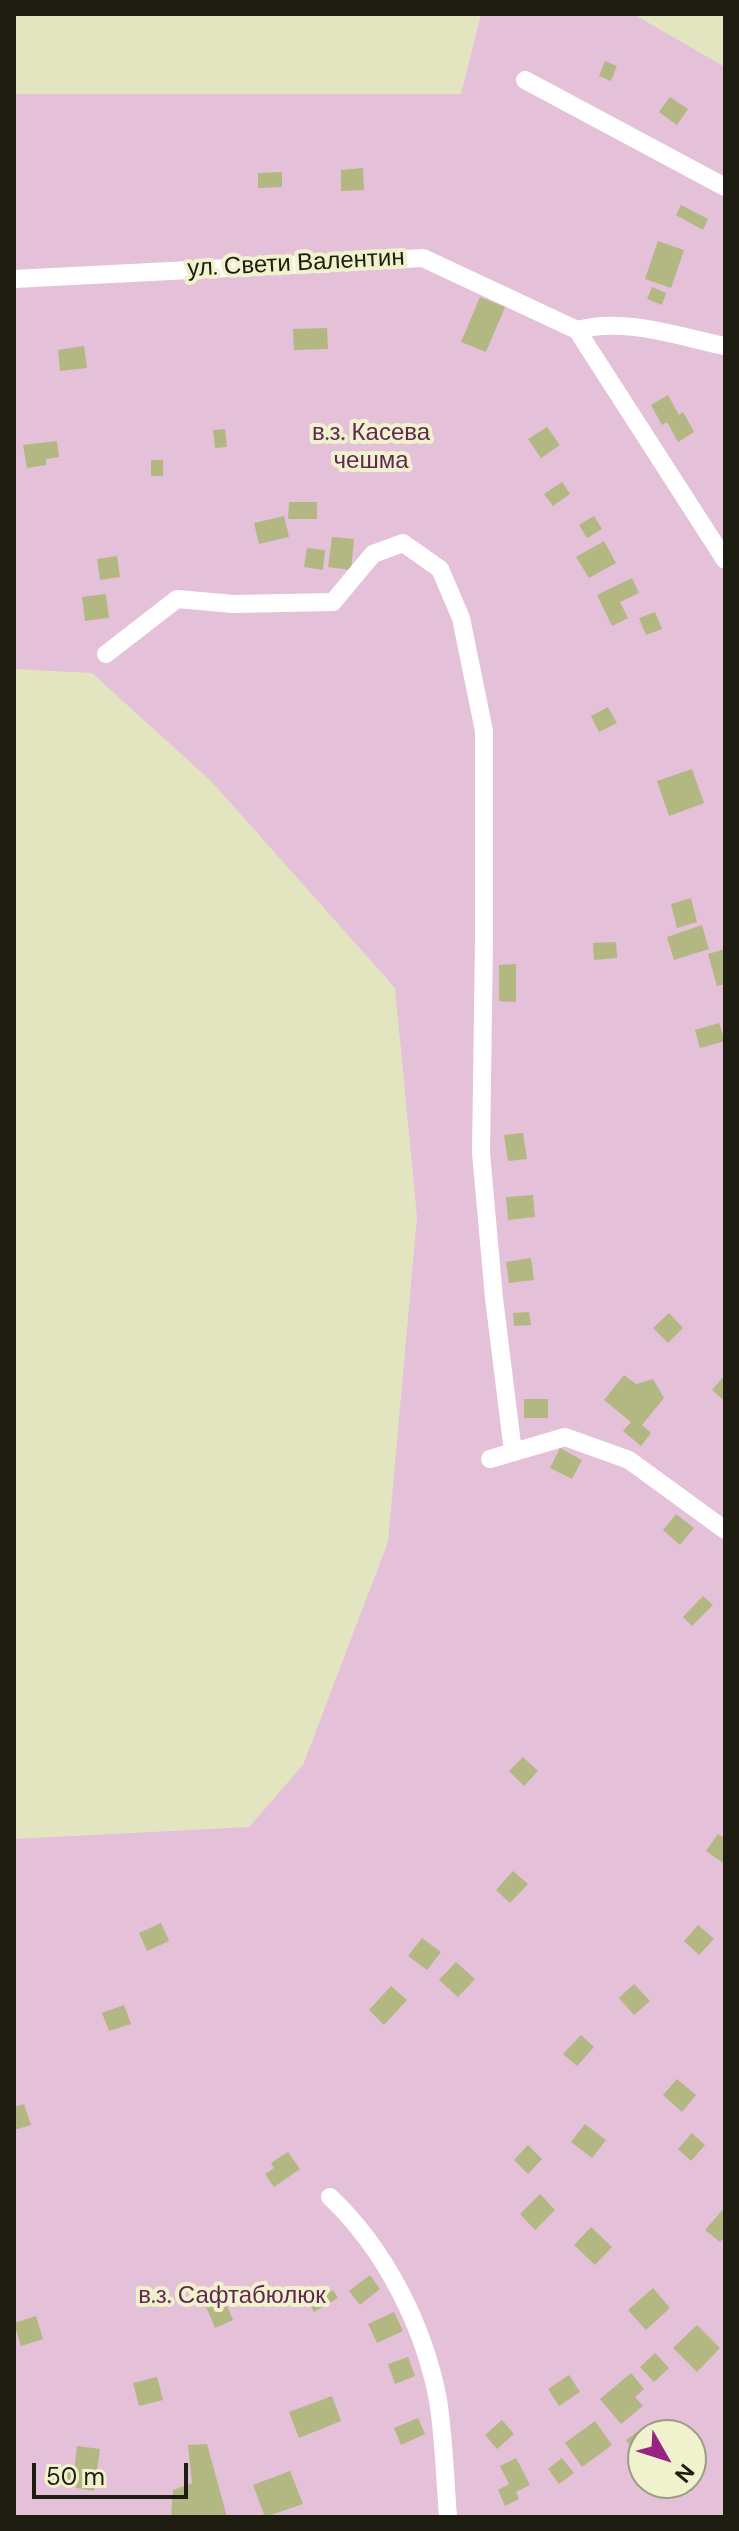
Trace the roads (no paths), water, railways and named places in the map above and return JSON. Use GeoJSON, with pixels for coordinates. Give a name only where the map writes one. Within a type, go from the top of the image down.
{"type":"FeatureCollection","features":[{"type":"Feature","properties":{"kind":"street"},"geometry":{"type":"LineString","coordinates":[[525,80],[725,187]]}},
{"type":"Feature","properties":{"kind":"street","name":"ул. Свети Валентин"},"geometry":{"type":"LineString","coordinates":[[14,279],[423,258],[577,330]]}},
{"type":"Feature","properties":{"kind":"street"},"geometry":{"type":"LineString","coordinates":[[725,346],[634,327],[598,324],[577,330],[725,560]]}},
{"type":"Feature","properties":{"kind":"street"},"geometry":{"type":"LineString","coordinates":[[106,654],[177,599],[234,604],[333,602],[373,554],[403,543],[440,569],[461,618],[484,731],[481,1153],[494,1298],[513,1452]]}},
{"type":"Feature","properties":{"kind":"street"},"geometry":{"type":"LineString","coordinates":[[490,1459],[565,1437],[629,1460],[725,1530]]}},
{"type":"Feature","properties":{"kind":"street"},"geometry":{"type":"LineString","coordinates":[[330,2197],[351,2216],[365,2236],[402,2296],[425,2348],[438,2402],[448,2517]]}},
{"type":"Feature","properties":{"kind":"park label","name":"в.з. Касева чешма"},"geometry":{"type":"Point","coordinates":[371,448]}},
{"type":"Feature","properties":{"kind":"park label","name":"в.з. Сафтабюлюк"},"geometry":{"type":"Point","coordinates":[232,2297]}}]}
